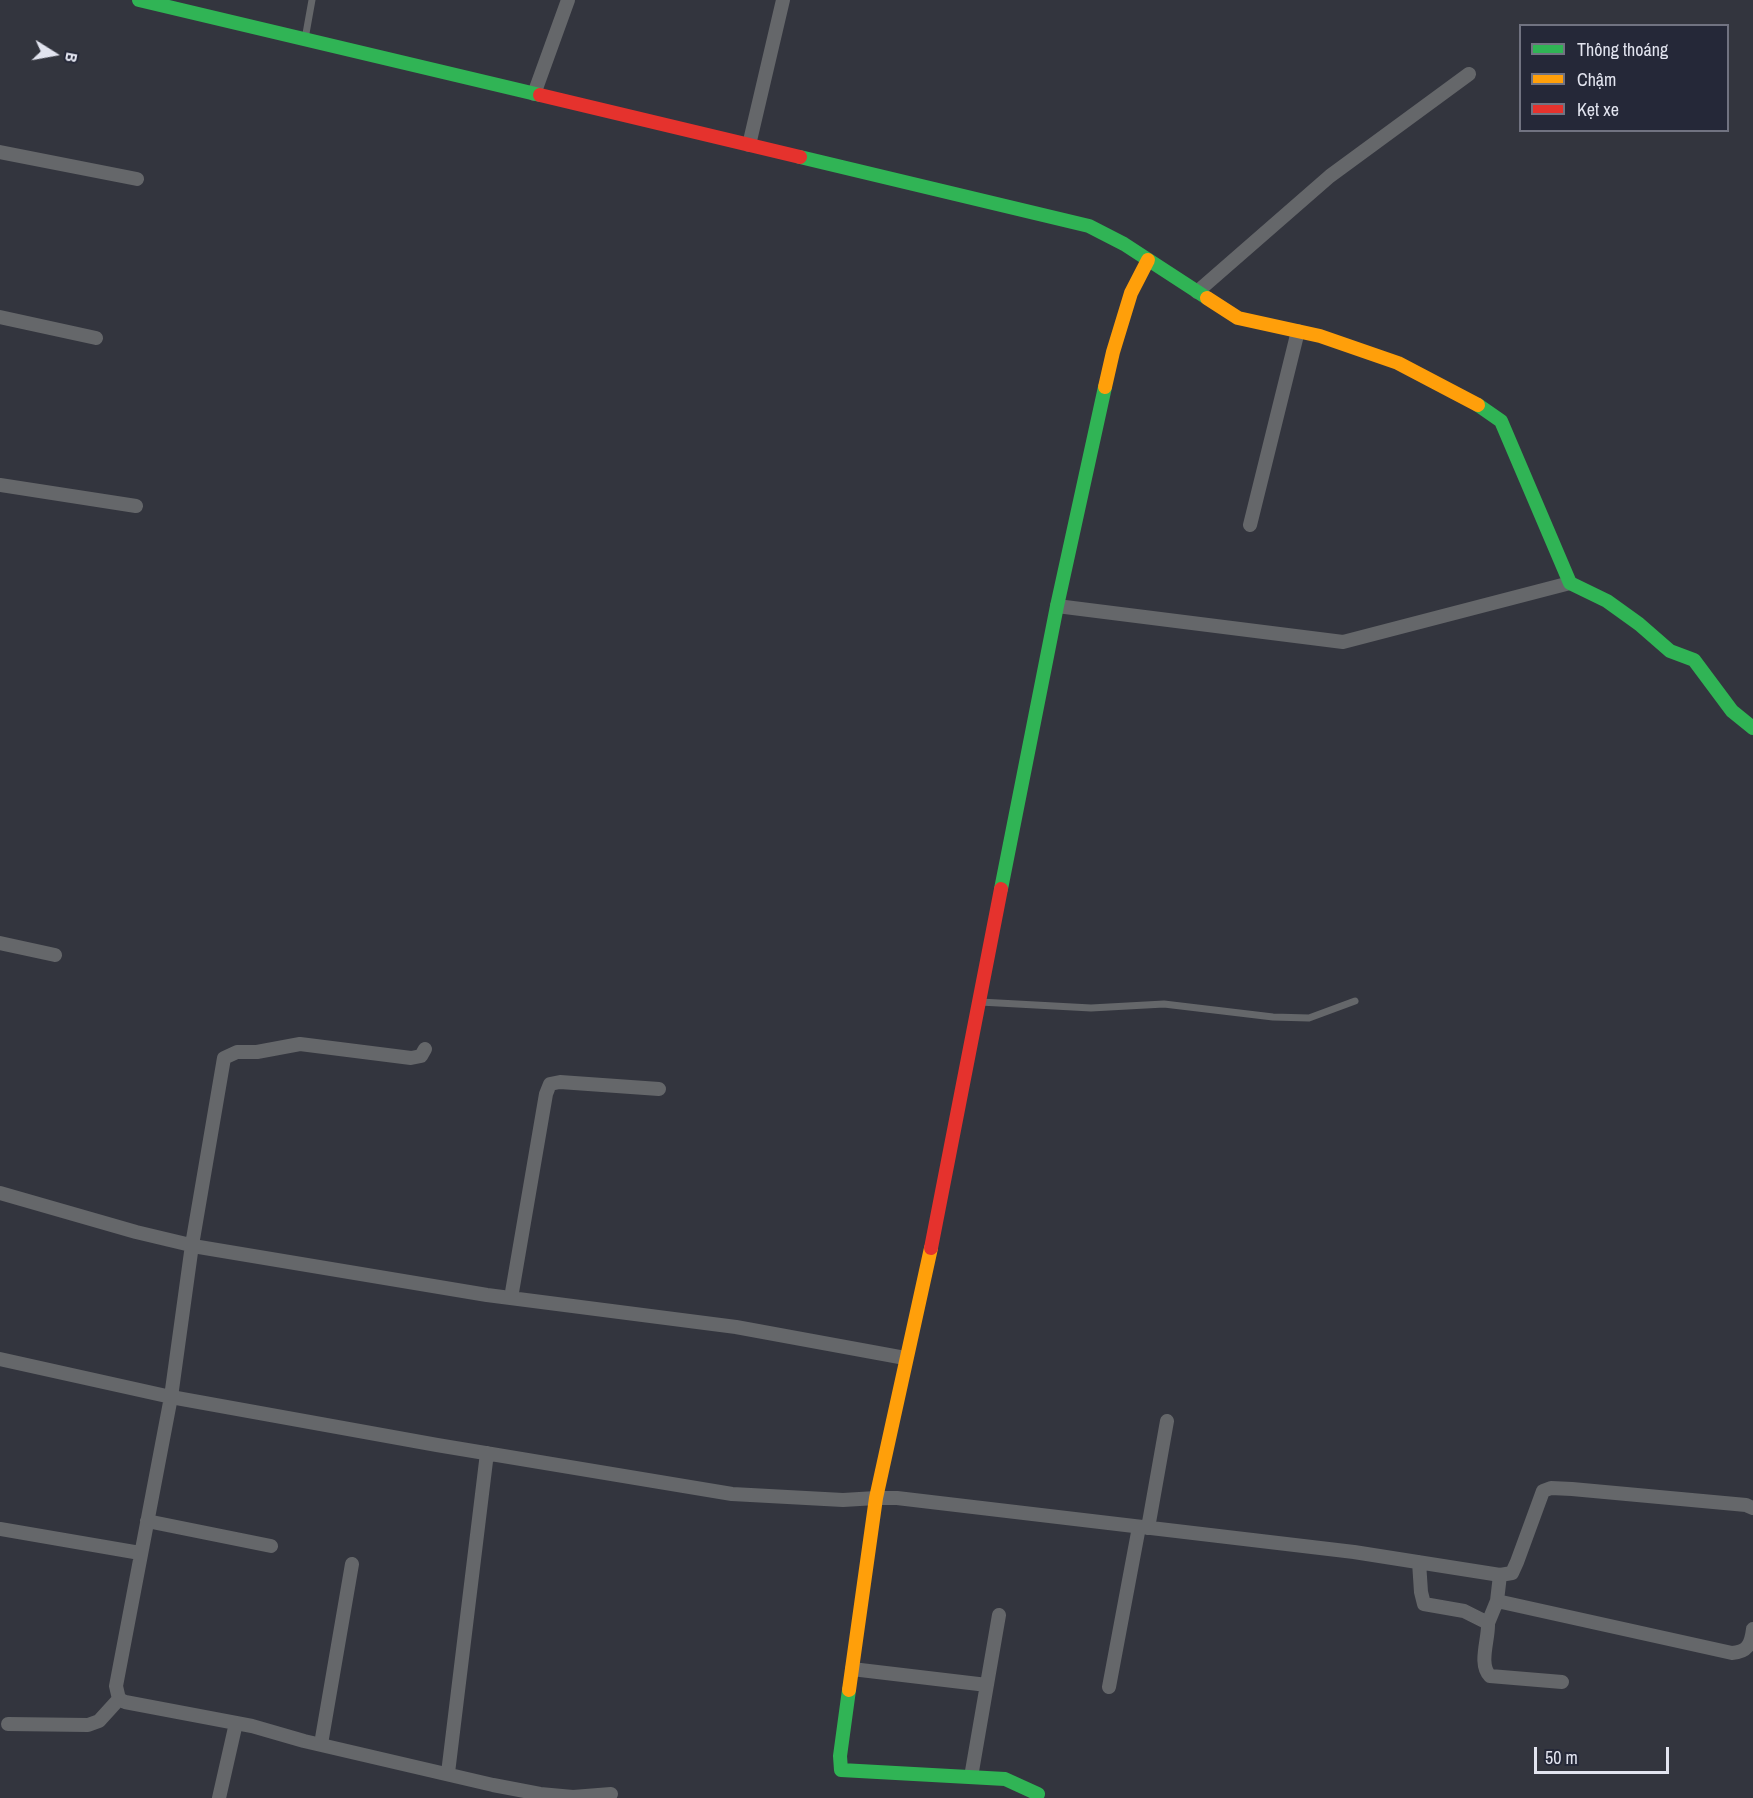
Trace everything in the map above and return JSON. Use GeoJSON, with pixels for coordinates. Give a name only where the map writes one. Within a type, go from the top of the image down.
{"type":"FeatureCollection","features":[{"type":"Feature","properties":{"kind":"street"},"geometry":{"type":"LineString","coordinates":[[139,0],[1089,226],[1124,244],[1238,318],[1320,336],[1398,363],[1494,414],[1501,421],[1570,583]]}},
{"type":"Feature","properties":{"kind":"street"},"geometry":{"type":"LineString","coordinates":[[534,94],[568,0]]}},
{"type":"Feature","properties":{"kind":"street"},"geometry":{"type":"LineString","coordinates":[[749,145],[783,0]]}},
{"type":"Feature","properties":{"kind":"street"},"geometry":{"type":"LineString","coordinates":[[1197,292],[1330,176],[1469,74]]}},
{"type":"Feature","properties":{"kind":"street"},"geometry":{"type":"LineString","coordinates":[[0,152],[137,179]]}},
{"type":"Feature","properties":{"kind":"street"},"geometry":{"type":"LineString","coordinates":[[1038,1794],[1005,1779],[841,1770],[840,1756],[876,1498],[933,1237],[1057,606],[1113,352],[1131,293],[1148,260]]}},
{"type":"Feature","properties":{"kind":"street"},"geometry":{"type":"LineString","coordinates":[[0,317],[96,338]]}},
{"type":"Feature","properties":{"kind":"street"},"geometry":{"type":"LineString","coordinates":[[1250,525],[1298,331]]}},
{"type":"Feature","properties":{"kind":"street"},"geometry":{"type":"LineString","coordinates":[[0,485],[136,506]]}},
{"type":"Feature","properties":{"kind":"street"},"geometry":{"type":"LineString","coordinates":[[1057,606],[1343,642],[1570,583],[1607,601],[1640,624],[1670,651],[1694,660],[1732,711],[1753,728]]}},
{"type":"Feature","properties":{"kind":"street"},"geometry":{"type":"LineString","coordinates":[[0,943],[55,955]]}},
{"type":"Feature","properties":{"kind":"street"},"geometry":{"type":"LineString","coordinates":[[119,1699],[116,1686],[171,1397],[192,1245],[224,1058],[237,1052],[257,1052],[300,1044],[411,1058],[421,1056],[425,1049]]}},
{"type":"Feature","properties":{"kind":"street"},"geometry":{"type":"LineString","coordinates":[[511,1298],[546,1094],[550,1084],[560,1082],[659,1089]]}},
{"type":"Feature","properties":{"kind":"street"},"geometry":{"type":"LineString","coordinates":[[0,1193],[135,1232],[192,1245],[511,1298],[736,1327],[905,1358]]}},
{"type":"Feature","properties":{"kind":"street"},"geometry":{"type":"LineString","coordinates":[[0,1359],[171,1397],[732,1494],[843,1500],[876,1498],[1354,1552],[1500,1575],[1512,1573],[1543,1491],[1551,1488],[1746,1505],[1753,1508]]}},
{"type":"Feature","properties":{"kind":"street"},"geometry":{"type":"LineString","coordinates":[[1109,1687],[1167,1421]]}},
{"type":"Feature","properties":{"kind":"street"},"geometry":{"type":"LineString","coordinates":[[448,1773],[487,1453]]}},
{"type":"Feature","properties":{"kind":"street"},"geometry":{"type":"LineString","coordinates":[[147,1521],[271,1546]]}},
{"type":"Feature","properties":{"kind":"street"},"geometry":{"type":"LineString","coordinates":[[0,1529],[140,1553]]}},
{"type":"Feature","properties":{"kind":"street"},"geometry":{"type":"LineString","coordinates":[[1419,1562],[1420,1592],[1424,1604],[1464,1611],[1488,1623]]}},
{"type":"Feature","properties":{"kind":"street"},"geometry":{"type":"LineString","coordinates":[[321,1744],[352,1564]]}},
{"type":"Feature","properties":{"kind":"street"},"geometry":{"type":"LineString","coordinates":[[1500,1575],[1497,1600],[1488,1623],[1489,1637],[1484,1663],[1485,1671],[1490,1676],[1562,1682]]}},
{"type":"Feature","properties":{"kind":"street"},"geometry":{"type":"LineString","coordinates":[[1497,1600],[1732,1653],[1742,1652],[1749,1645],[1753,1629]]}},
{"type":"Feature","properties":{"kind":"street"},"geometry":{"type":"LineString","coordinates":[[971,1778],[999,1615]]}},
{"type":"Feature","properties":{"kind":"street"},"geometry":{"type":"LineString","coordinates":[[852,1670],[987,1685]]}},
{"type":"Feature","properties":{"kind":"street"},"geometry":{"type":"LineString","coordinates":[[119,1699],[236,1723],[493,1785],[540,1794],[573,1797],[611,1794]]}},
{"type":"Feature","properties":{"kind":"street"},"geometry":{"type":"LineString","coordinates":[[8,1724],[88,1725],[99,1721],[119,1699]]}},
{"type":"Feature","properties":{"kind":"street"},"geometry":{"type":"LineString","coordinates":[[219,1798],[236,1723]]}},
{"type":"Feature","properties":{"kind":"lane"},"geometry":{"type":"LineString","coordinates":[[305,39],[312,0]]}},
{"type":"Feature","properties":{"kind":"lane"},"geometry":{"type":"LineString","coordinates":[[979,1002],[1091,1008],[1164,1004],[1273,1017],[1309,1018],[1354,1000]]}},
{"type":"Feature","properties":{"kind":"traffic: fast"},"geometry":{"type":"LineString","coordinates":[[139,0],[540,95]]}},
{"type":"Feature","properties":{"kind":"traffic: fast"},"geometry":{"type":"LineString","coordinates":[[800,157],[1089,226],[1124,244],[1207,298]]}},
{"type":"Feature","properties":{"kind":"traffic: fast"},"geometry":{"type":"LineString","coordinates":[[1001,889],[1057,606],[1105,387]]}},
{"type":"Feature","properties":{"kind":"traffic: fast"},"geometry":{"type":"LineString","coordinates":[[1478,405],[1501,421],[1570,583],[1607,601],[1639,624],[1670,651],[1694,660],[1732,711],[1753,728]]}},
{"type":"Feature","properties":{"kind":"traffic: fast"},"geometry":{"type":"LineString","coordinates":[[849,1690],[840,1756],[841,1770],[1005,1779],[1038,1794]]}},
{"type":"Feature","properties":{"kind":"traffic: slow"},"geometry":{"type":"LineString","coordinates":[[1105,387],[1131,293],[1148,260]]}},
{"type":"Feature","properties":{"kind":"traffic: slow"},"geometry":{"type":"LineString","coordinates":[[1207,298],[1238,318],[1320,336],[1398,363],[1478,405]]}},
{"type":"Feature","properties":{"kind":"traffic: slow"},"geometry":{"type":"LineString","coordinates":[[849,1690],[876,1498],[931,1248]]}},
{"type":"Feature","properties":{"kind":"traffic: jam"},"geometry":{"type":"LineString","coordinates":[[540,95],[800,157]]}},
{"type":"Feature","properties":{"kind":"traffic: jam"},"geometry":{"type":"LineString","coordinates":[[931,1248],[1001,889]]}}]}
